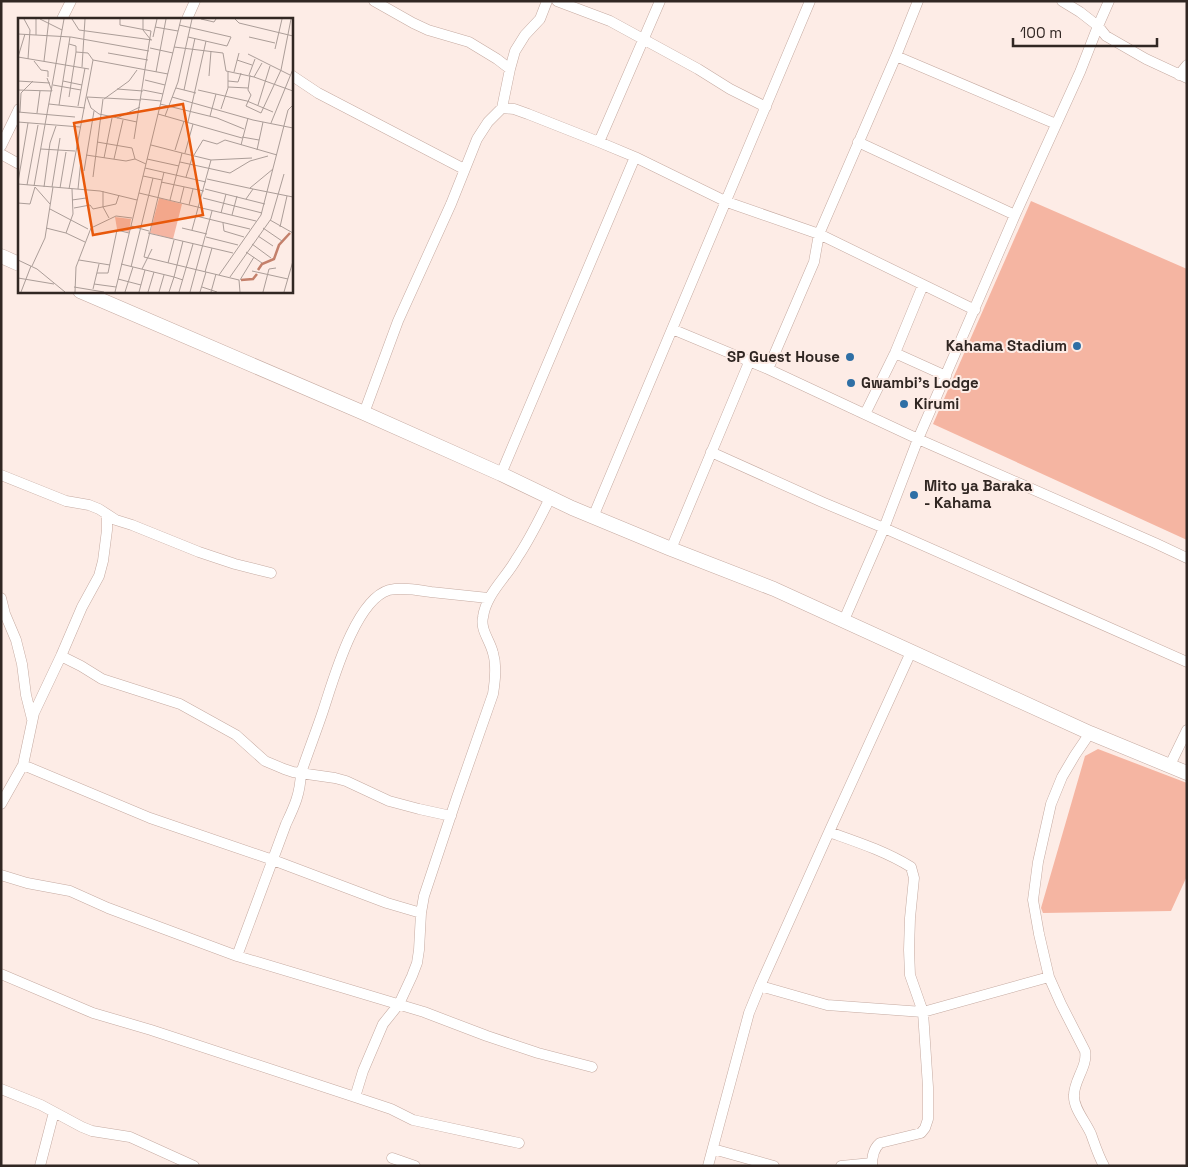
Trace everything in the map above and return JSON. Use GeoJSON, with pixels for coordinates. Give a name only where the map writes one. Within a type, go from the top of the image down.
{"type":"FeatureCollection","features":[{"type":"Feature","properties":{"kind":"street"},"geometry":{"type":"LineString","coordinates":[[62,18],[71,1]]}},
{"type":"Feature","properties":{"kind":"street"},"geometry":{"type":"LineString","coordinates":[[187,18],[195,1]]}},
{"type":"Feature","properties":{"kind":"street"},"geometry":{"type":"LineString","coordinates":[[374,1],[428,30],[469,42],[510,69]]}},
{"type":"Feature","properties":{"kind":"street"},"geometry":{"type":"LineString","coordinates":[[364,413],[398,321],[451,204],[477,139],[488,122],[502,108],[515,51],[525,35],[540,19],[547,1]]}},
{"type":"Feature","properties":{"kind":"street"},"geometry":{"type":"LineString","coordinates":[[557,1],[610,22],[766,107]]}},
{"type":"Feature","properties":{"kind":"street"},"geometry":{"type":"LineString","coordinates":[[599,142],[660,1]]}},
{"type":"Feature","properties":{"kind":"street"},"geometry":{"type":"LineString","coordinates":[[593,517],[810,1]]}},
{"type":"Feature","properties":{"kind":"street"},"geometry":{"type":"LineString","coordinates":[[768,369],[814,262],[819,234],[918,1]]}},
{"type":"Feature","properties":{"kind":"street"},"geometry":{"type":"LineString","coordinates":[[1062,1],[1098,26],[1106,36],[1146,59],[1183,76],[1187,64]]}},
{"type":"Feature","properties":{"kind":"street"},"geometry":{"type":"LineString","coordinates":[[844,620],[884,528],[918,439],[1080,72],[1109,1]]}},
{"type":"Feature","properties":{"kind":"street"},"geometry":{"type":"LineString","coordinates":[[896,56],[1056,124]]}},
{"type":"Feature","properties":{"kind":"street"},"geometry":{"type":"LineString","coordinates":[[292,76],[318,93],[464,170]]}},
{"type":"Feature","properties":{"kind":"street"},"geometry":{"type":"LineString","coordinates":[[502,108],[514,109],[528,114],[635,157],[727,202],[819,234],[975,310]]}},
{"type":"Feature","properties":{"kind":"street"},"geometry":{"type":"LineString","coordinates":[[1,146],[18,111]]}},
{"type":"Feature","properties":{"kind":"street"},"geometry":{"type":"LineString","coordinates":[[858,142],[1015,216]]}},
{"type":"Feature","properties":{"kind":"street"},"geometry":{"type":"LineString","coordinates":[[1,154],[18,163]]}},
{"type":"Feature","properties":{"kind":"street"},"geometry":{"type":"LineString","coordinates":[[501,474],[635,157]]}},
{"type":"Feature","properties":{"kind":"street"},"geometry":{"type":"LineString","coordinates":[[1,256],[18,264]]}},
{"type":"Feature","properties":{"kind":"street"},"geometry":{"type":"LineString","coordinates":[[866,414],[895,353],[923,285]]}},
{"type":"Feature","properties":{"kind":"street"},"geometry":{"type":"LineString","coordinates":[[82,292],[364,413],[593,517],[774,589],[1090,734],[1187,773]]}},
{"type":"Feature","properties":{"kind":"street"},"geometry":{"type":"LineString","coordinates":[[672,329],[750,360],[918,439],[1187,558]]}},
{"type":"Feature","properties":{"kind":"street"},"geometry":{"type":"LineString","coordinates":[[895,353],[946,376]]}},
{"type":"Feature","properties":{"kind":"street"},"geometry":{"type":"LineString","coordinates":[[670,549],[750,360]]}},
{"type":"Feature","properties":{"kind":"street"},"geometry":{"type":"LineString","coordinates":[[711,452],[1187,662]]}},
{"type":"Feature","properties":{"kind":"street"},"geometry":{"type":"LineString","coordinates":[[1,475],[66,501],[89,505],[116,520],[208,555],[271,573]]}},
{"type":"Feature","properties":{"kind":"street"},"geometry":{"type":"LineString","coordinates":[[355,1097],[363,1071],[383,1024],[399,1004],[410,984],[417,963],[424,896],[493,694],[495,658],[482,623],[488,598],[517,560],[550,498]]}},
{"type":"Feature","properties":{"kind":"street"},"geometry":{"type":"LineString","coordinates":[[1,804],[23,765],[34,713],[62,656],[82,607],[99,576],[107,530],[107,515]]}},
{"type":"Feature","properties":{"kind":"street"},"geometry":{"type":"LineString","coordinates":[[237,956],[286,824],[296,804],[301,773],[336,669],[349,638],[367,607],[373,600],[388,590],[411,589],[488,598]]}},
{"type":"Feature","properties":{"kind":"street"},"geometry":{"type":"LineString","coordinates":[[1,598],[16,640],[32,720]]}},
{"type":"Feature","properties":{"kind":"street"},"geometry":{"type":"LineString","coordinates":[[708,1166],[750,1013],[760,986],[912,652]]}},
{"type":"Feature","properties":{"kind":"street"},"geometry":{"type":"LineString","coordinates":[[62,656],[102,678],[180,704],[236,735],[265,761],[284,769],[335,778],[389,801],[451,816]]}},
{"type":"Feature","properties":{"kind":"street"},"geometry":{"type":"LineString","coordinates":[[1170,765],[1187,730]]}},
{"type":"Feature","properties":{"kind":"street"},"geometry":{"type":"LineString","coordinates":[[1090,734],[1062,778],[1051,804],[1038,862],[1033,900],[1049,977],[1086,1055],[1073,1097],[1104,1166]]}},
{"type":"Feature","properties":{"kind":"street"},"geometry":{"type":"LineString","coordinates":[[23,765],[150,818],[421,913]]}},
{"type":"Feature","properties":{"kind":"street"},"geometry":{"type":"LineString","coordinates":[[829,832],[876,849],[911,867],[914,878],[909,950],[910,975],[923,1012],[928,1087],[928,1119],[925,1128],[920,1133],[880,1143],[876,1146],[872,1164],[841,1166]]}},
{"type":"Feature","properties":{"kind":"street"},"geometry":{"type":"LineString","coordinates":[[1,875],[27,883],[70,891],[108,908],[237,956],[424,1012],[538,1053],[592,1067]]}},
{"type":"Feature","properties":{"kind":"street"},"geometry":{"type":"LineString","coordinates":[[1,974],[93,1013],[151,1030],[391,1109],[413,1120],[519,1143]]}},
{"type":"Feature","properties":{"kind":"street"},"geometry":{"type":"LineString","coordinates":[[760,986],[827,1005],[923,1012],[1049,977]]}},
{"type":"Feature","properties":{"kind":"street"},"geometry":{"type":"LineString","coordinates":[[1,1089],[32,1101],[92,1131],[130,1137],[194,1166]]}},
{"type":"Feature","properties":{"kind":"street"},"geometry":{"type":"LineString","coordinates":[[40,1166],[54,1112]]}},
{"type":"Feature","properties":{"kind":"street"},"geometry":{"type":"LineString","coordinates":[[713,1149],[774,1166]]}},
{"type":"Feature","properties":{"kind":"street"},"geometry":{"type":"LineString","coordinates":[[392,1158],[415,1166]]}},
{"type":"Feature","properties":{"kind":"shaded area","name":"Kahama Stadium"},"geometry":{"type":"Polygon","coordinates":[[[1031,201],[1187,269],[1187,540],[933,424],[1031,201]]]}},
{"type":"Feature","properties":{"kind":"shaded area"},"geometry":{"type":"Polygon","coordinates":[[[1098,749],[1187,783],[1187,876],[1171,911],[1043,913],[1041,908],[1085,756],[1098,749]]]}},
{"type":"Feature","properties":{"kind":"place","name":"Kahama Stadium"},"geometry":{"type":"Point","coordinates":[1077,346]}},
{"type":"Feature","properties":{"kind":"place","name":"SP Guest House"},"geometry":{"type":"Point","coordinates":[850,357]}},
{"type":"Feature","properties":{"kind":"place","name":"Gwambi's Lodge"},"geometry":{"type":"Point","coordinates":[851,383]}},
{"type":"Feature","properties":{"kind":"place","name":"Kirumi"},"geometry":{"type":"Point","coordinates":[904,404]}},
{"type":"Feature","properties":{"kind":"place","name":"Mito ya Baraka - Kahama"},"geometry":{"type":"Point","coordinates":[914,495]}}]}
